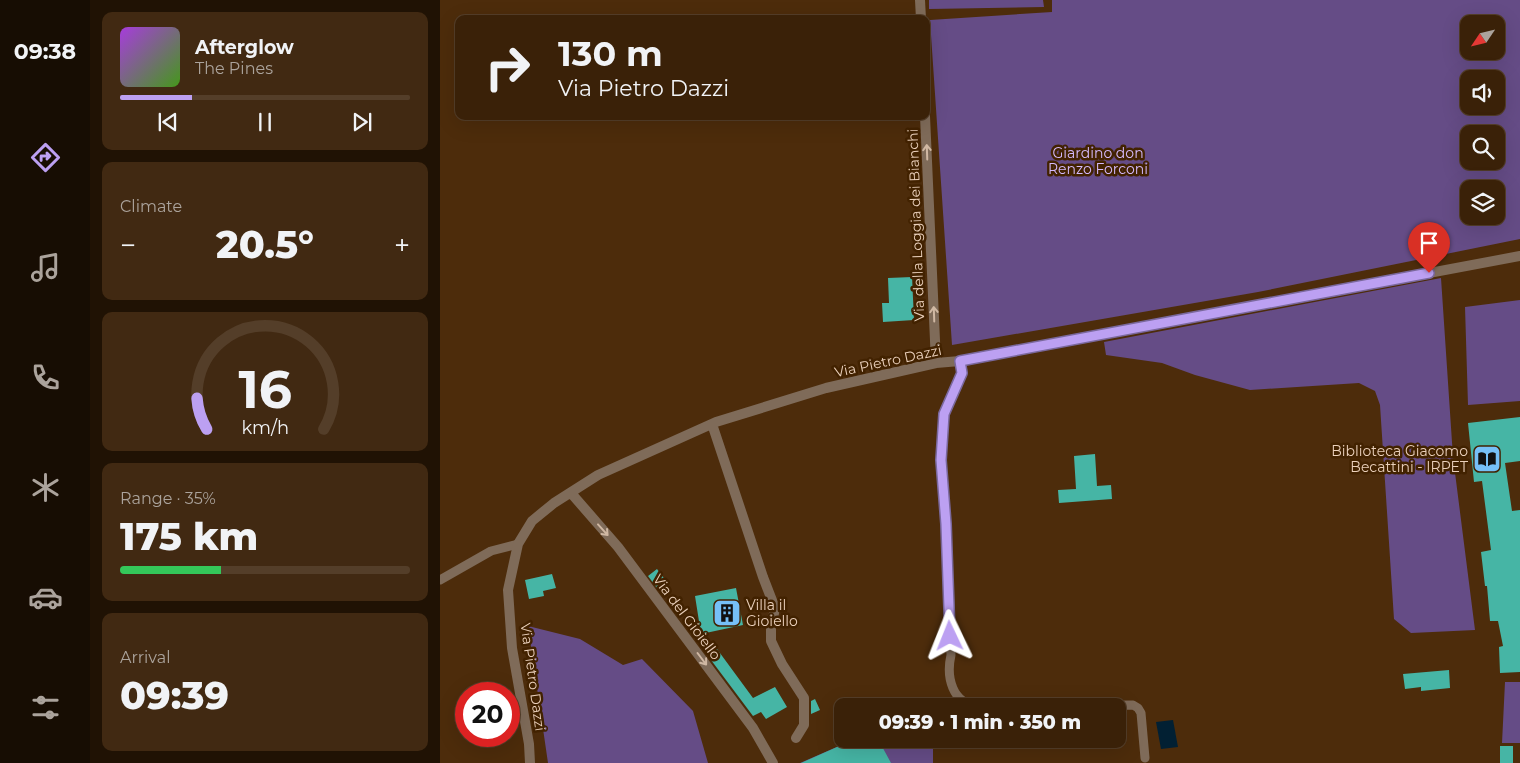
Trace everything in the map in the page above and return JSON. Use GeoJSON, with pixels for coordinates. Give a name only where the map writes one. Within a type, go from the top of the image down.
{"type":"FeatureCollection","features":[{"type":"Feature","properties":{"kind":"street"},"geometry":{"type":"LineString","coordinates":[[920,0],[921,15]]}},
{"type":"Feature","properties":{"kind":"street","name":"Via della Loggia dei Bianchi"},"geometry":{"type":"LineString","coordinates":[[925,120],[936,363]]}},
{"type":"Feature","properties":{"kind":"street","name":"Via Pietro Dazzi"},"geometry":{"type":"LineString","coordinates":[[530,763],[529,744],[512,648],[508,590],[518,544],[532,521],[554,503],[598,475],[712,424],[826,388],[936,363],[960,361],[1520,256]]}},
{"type":"Feature","properties":{"kind":"street"},"geometry":{"type":"LineString","coordinates":[[712,424],[775,608],[771,628],[771,641],[782,664],[804,698],[804,725],[796,738]]}},
{"type":"Feature","properties":{"kind":"street","name":"Via del Gioiello"},"geometry":{"type":"LineString","coordinates":[[571,493],[618,546],[753,728],[773,763]]}},
{"type":"Feature","properties":{"kind":"lane"},"geometry":{"type":"LineString","coordinates":[[959,698],[956,695],[948,667],[951,655],[946,524],[941,460],[944,414],[962,373],[960,361]]}},
{"type":"Feature","properties":{"kind":"lane"},"geometry":{"type":"LineString","coordinates":[[440,580],[491,551],[518,544]]}},
{"type":"Feature","properties":{"kind":"lane"},"geometry":{"type":"LineString","coordinates":[[1126,705],[1133,705],[1141,713],[1145,758]]}},
{"type":"Feature","properties":{"kind":"green space"},"geometry":{"type":"Polygon","coordinates":[[[929,0],[1043,0],[1044,7],[929,9],[929,0]]]}},
{"type":"Feature","properties":{"kind":"green space","name":"Giardino don Renzo Forconi"},"geometry":{"type":"Polygon","coordinates":[[[1052,0],[1520,0],[1520,239],[1258,292],[952,345],[930,20],[1052,12],[1052,0]]]}},
{"type":"Feature","properties":{"kind":"green space"},"geometry":{"type":"Polygon","coordinates":[[[1441,278],[1453,457],[1475,630],[1411,633],[1394,619],[1380,405],[1375,391],[1359,383],[1250,390],[1195,375],[1162,363],[1106,355],[1104,342],[1441,278]]]}},
{"type":"Feature","properties":{"kind":"green space"},"geometry":{"type":"Polygon","coordinates":[[[1520,300],[1520,401],[1468,405],[1465,307],[1520,300]]]}},
{"type":"Feature","properties":{"kind":"green space"},"geometry":{"type":"Polygon","coordinates":[[[528,626],[580,639],[623,665],[642,659],[693,711],[708,763],[548,763],[528,626]]]}},
{"type":"Feature","properties":{"kind":"green space"},"geometry":{"type":"Polygon","coordinates":[[[1505,682],[1520,682],[1520,743],[1502,743],[1505,682]]]}},
{"type":"Feature","properties":{"kind":"green space"},"geometry":{"type":"Polygon","coordinates":[[[834,748],[933,748],[933,763],[800,763],[834,748]]]}},
{"type":"Feature","properties":{"kind":"water"},"geometry":{"type":"Polygon","coordinates":[[[1173,720],[1178,747],[1161,749],[1156,722],[1173,720]]]}},
{"type":"Feature","properties":{"kind":"building"},"geometry":{"type":"Polygon","coordinates":[[[912,277],[914,320],[883,322],[882,303],[889,303],[888,278],[912,277]]]}},
{"type":"Feature","properties":{"kind":"building"},"geometry":{"type":"Polygon","coordinates":[[[1520,417],[1520,461],[1505,463],[1512,511],[1520,510],[1520,672],[1500,673],[1499,647],[1503,646],[1498,621],[1490,621],[1487,586],[1485,586],[1481,552],[1491,550],[1482,481],[1474,482],[1468,423],[1520,417]]]}},
{"type":"Feature","properties":{"kind":"building"},"geometry":{"type":"Polygon","coordinates":[[[1095,454],[1097,486],[1111,485],[1112,499],[1059,503],[1058,490],[1076,489],[1074,456],[1095,454]]]}},
{"type":"Feature","properties":{"kind":"building"},"geometry":{"type":"Polygon","coordinates":[[[657,569],[666,581],[657,588],[648,576],[657,569]]]}},
{"type":"Feature","properties":{"kind":"building"},"geometry":{"type":"Polygon","coordinates":[[[552,574],[556,588],[543,591],[544,596],[529,599],[525,580],[552,574]]]}},
{"type":"Feature","properties":{"kind":"building","name":"Villa il Gioiello"},"geometry":{"type":"Polygon","coordinates":[[[736,588],[743,625],[701,634],[695,596],[736,588]]]}},
{"type":"Feature","properties":{"kind":"building"},"geometry":{"type":"Polygon","coordinates":[[[717,649],[753,698],[775,687],[787,707],[766,719],[761,712],[753,716],[708,656],[717,649]]]}},
{"type":"Feature","properties":{"kind":"building"},"geometry":{"type":"Polygon","coordinates":[[[1449,670],[1450,688],[1421,691],[1421,687],[1405,689],[1403,674],[1449,670]]]}},
{"type":"Feature","properties":{"kind":"building"},"geometry":{"type":"Polygon","coordinates":[[[815,699],[820,710],[811,714],[811,701],[815,699]]]}},
{"type":"Feature","properties":{"kind":"building"},"geometry":{"type":"Polygon","coordinates":[[[1500,746],[1513,746],[1513,763],[1500,763],[1500,746]]]}},
{"type":"Feature","properties":{"kind":"building"},"geometry":{"type":"Polygon","coordinates":[[[835,748],[883,748],[891,763],[801,763],[835,748]]]}},
{"type":"Feature","properties":{"kind":"place","name":"Biblioteca Giacomo Becattini - IRPET"},"geometry":{"type":"Point","coordinates":[1487,459]}},
{"type":"Feature","properties":{"kind":"place","name":"Villa il Gioiello"},"geometry":{"type":"Point","coordinates":[727,613]}},
{"type":"Feature","properties":{"kind":"route"},"geometry":{"type":"LineString","coordinates":[[950,636],[946,524],[941,460],[944,414],[962,373],[960,361],[1429,273]]}}]}
